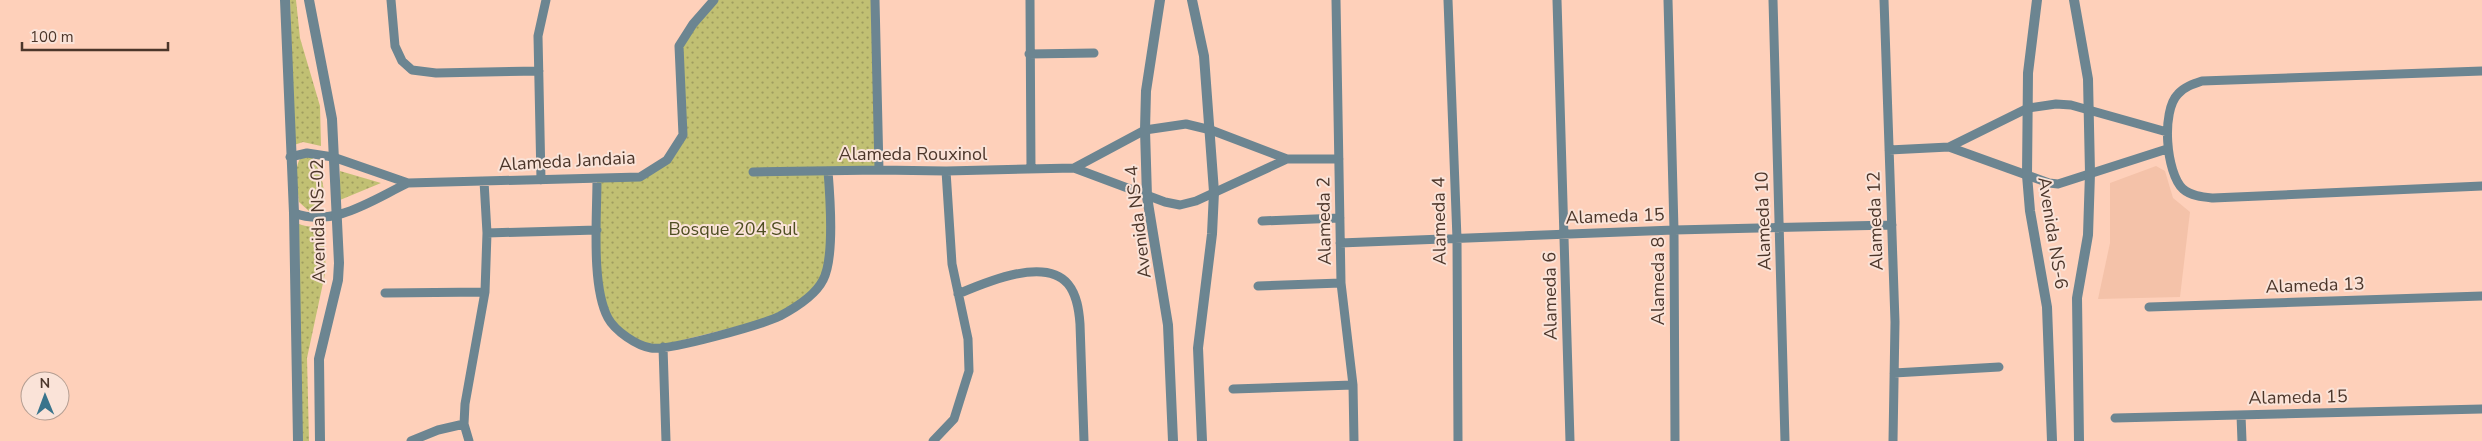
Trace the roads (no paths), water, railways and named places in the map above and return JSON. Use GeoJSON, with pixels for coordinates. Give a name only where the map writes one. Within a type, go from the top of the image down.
{"type":"FeatureCollection","features":[{"type":"Feature","properties":{"kind":"street","name":"Avenida NS-02"},"geometry":{"type":"LineString","coordinates":[[285,0],[290,157],[294,213],[298,441]]}},
{"type":"Feature","properties":{"kind":"street","name":"Avenida NS-02"},"geometry":{"type":"LineString","coordinates":[[309,0],[332,119],[338,280],[319,359],[320,441]]}},
{"type":"Feature","properties":{"kind":"street"},"geometry":{"type":"LineString","coordinates":[[391,0],[395,46],[402,61],[412,70],[436,73],[539,71]]}},
{"type":"Feature","properties":{"kind":"street"},"geometry":{"type":"LineString","coordinates":[[541,180],[538,36],[546,0]]}},
{"type":"Feature","properties":{"kind":"street","name":"Alameda Jandaia"},"geometry":{"type":"LineString","coordinates":[[290,157],[307,154],[333,157],[408,183],[640,177],[667,160],[683,135],[679,46],[693,24],[714,0]]}},
{"type":"Feature","properties":{"kind":"street"},"geometry":{"type":"LineString","coordinates":[[875,0],[879,170]]}},
{"type":"Feature","properties":{"kind":"street"},"geometry":{"type":"LineString","coordinates":[[1030,0],[1031,169]]}},
{"type":"Feature","properties":{"kind":"street","name":"Avenida NS-4"},"geometry":{"type":"LineString","coordinates":[[1160,0],[1146,91],[1145,130],[1147,197],[1168,325],[1173,441]]}},
{"type":"Feature","properties":{"kind":"street"},"geometry":{"type":"LineString","coordinates":[[1192,0],[1204,56],[1211,130],[1214,192],[1212,234],[1198,348],[1202,441]]}},
{"type":"Feature","properties":{"kind":"street","name":"Alameda 2"},"geometry":{"type":"LineString","coordinates":[[1336,0],[1341,283],[1353,385],[1354,441]]}},
{"type":"Feature","properties":{"kind":"street","name":"Alameda 4"},"geometry":{"type":"LineString","coordinates":[[1448,0],[1456,239],[1458,441]]}},
{"type":"Feature","properties":{"kind":"street","name":"Alameda 6"},"geometry":{"type":"LineString","coordinates":[[1557,0],[1570,441]]}},
{"type":"Feature","properties":{"kind":"street","name":"Alameda 8"},"geometry":{"type":"LineString","coordinates":[[1668,0],[1674,230],[1675,441]]}},
{"type":"Feature","properties":{"kind":"street","name":"Alameda 10"},"geometry":{"type":"LineString","coordinates":[[1773,0],[1785,441]]}},
{"type":"Feature","properties":{"kind":"street","name":"Alameda 12"},"geometry":{"type":"LineString","coordinates":[[1884,0],[1892,225],[1893,441]]}},
{"type":"Feature","properties":{"kind":"street","name":"Avenida NS-6"},"geometry":{"type":"LineString","coordinates":[[2037,0],[2029,51],[2027,175],[2030,211],[2047,307],[2052,441]]}},
{"type":"Feature","properties":{"kind":"street","name":"Avenida NS-6"},"geometry":{"type":"LineString","coordinates":[[2074,0],[2088,78],[2090,173],[2088,235],[2076,298],[2079,441]]}},
{"type":"Feature","properties":{"kind":"street"},"geometry":{"type":"LineString","coordinates":[[1029,54],[1094,53]]}},
{"type":"Feature","properties":{"kind":"street"},"geometry":{"type":"LineString","coordinates":[[2482,71],[2202,81],[2187,87],[2176,95],[2167,132],[2167,149],[2175,179],[2185,191],[2198,196],[2213,198],[2482,186]]}},
{"type":"Feature","properties":{"kind":"street"},"geometry":{"type":"LineString","coordinates":[[1949,148],[2028,108],[2056,104],[2088,110],[2167,132]]}},
{"type":"Feature","properties":{"kind":"street"},"geometry":{"type":"LineString","coordinates":[[1074,168],[1145,130],[1186,124],[1211,130],[1287,159],[1339,159]]}},
{"type":"Feature","properties":{"kind":"street"},"geometry":{"type":"LineString","coordinates":[[1890,150],[1949,148],[2049,183],[2058,184],[2167,149]]}},
{"type":"Feature","properties":{"kind":"street"},"geometry":{"type":"LineString","coordinates":[[1074,168],[1147,197],[1180,205],[1196,201],[1287,159]]}},
{"type":"Feature","properties":{"kind":"street","name":"Alameda Rouxinol"},"geometry":{"type":"LineString","coordinates":[[753,172],[1074,168]]}},
{"type":"Feature","properties":{"kind":"street"},"geometry":{"type":"LineString","coordinates":[[597,179],[600,293],[609,319],[626,337],[651,348],[682,346],[778,316],[805,301],[824,280],[829,255],[830,204],[828,171]]}},
{"type":"Feature","properties":{"kind":"street"},"geometry":{"type":"LineString","coordinates":[[933,441],[954,419],[969,370],[968,339],[958,294],[950,242],[946,171]]}},
{"type":"Feature","properties":{"kind":"street"},"geometry":{"type":"LineString","coordinates":[[469,441],[464,424],[470,374],[478,341],[486,292],[487,233],[484,181]]}},
{"type":"Feature","properties":{"kind":"street","name":"Alameda Jandaia"},"geometry":{"type":"LineString","coordinates":[[294,213],[307,218],[335,218],[408,183]]}},
{"type":"Feature","properties":{"kind":"street"},"geometry":{"type":"LineString","coordinates":[[1262,221],[1340,218]]}},
{"type":"Feature","properties":{"kind":"street","name":"Alameda 15"},"geometry":{"type":"LineString","coordinates":[[1340,243],[1674,230],[1892,225]]}},
{"type":"Feature","properties":{"kind":"street"},"geometry":{"type":"LineString","coordinates":[[487,233],[597,230]]}},
{"type":"Feature","properties":{"kind":"street"},"geometry":{"type":"LineString","coordinates":[[958,294],[988,281],[1011,275],[1037,272],[1056,274],[1067,283],[1078,306],[1080,324],[1084,441]]}},
{"type":"Feature","properties":{"kind":"street"},"geometry":{"type":"LineString","coordinates":[[1258,286],[1341,283]]}},
{"type":"Feature","properties":{"kind":"street"},"geometry":{"type":"LineString","coordinates":[[385,293],[486,292]]}},
{"type":"Feature","properties":{"kind":"street","name":"Alameda 13"},"geometry":{"type":"LineString","coordinates":[[2149,307],[2482,296]]}},
{"type":"Feature","properties":{"kind":"street"},"geometry":{"type":"LineString","coordinates":[[663,347],[666,441]]}},
{"type":"Feature","properties":{"kind":"street"},"geometry":{"type":"LineString","coordinates":[[1894,373],[1999,367]]}},
{"type":"Feature","properties":{"kind":"street"},"geometry":{"type":"LineString","coordinates":[[1233,389],[1353,385]]}},
{"type":"Feature","properties":{"kind":"street","name":"Alameda 15"},"geometry":{"type":"LineString","coordinates":[[2115,418],[2482,409]]}},
{"type":"Feature","properties":{"kind":"street"},"geometry":{"type":"LineString","coordinates":[[2241,415],[2242,441]]}},
{"type":"Feature","properties":{"kind":"street"},"geometry":{"type":"LineString","coordinates":[[410,441],[438,430],[464,424]]}},
{"type":"Feature","properties":{"kind":"park label","name":"Bosque 204 Sul"},"geometry":{"type":"Point","coordinates":[733,229]}}]}
